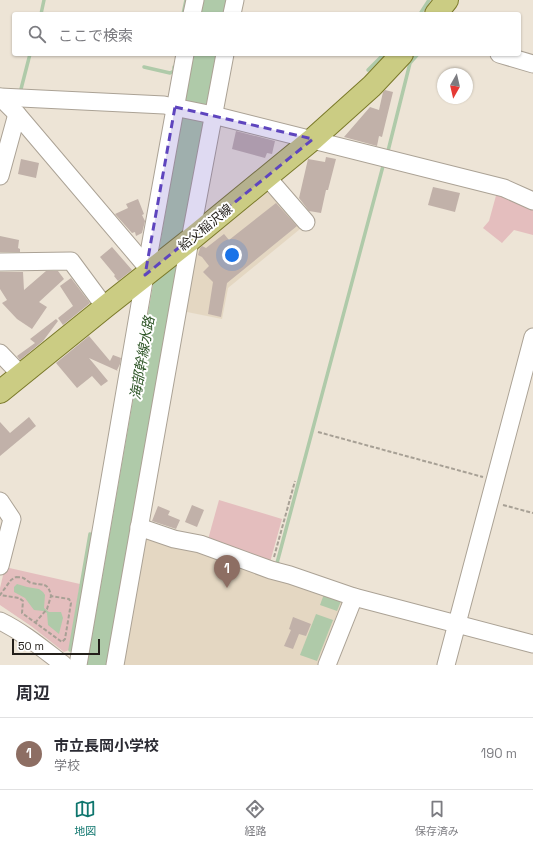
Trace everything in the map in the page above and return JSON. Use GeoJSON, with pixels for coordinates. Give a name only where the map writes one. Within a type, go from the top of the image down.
{"type":"FeatureCollection","features":[{"type":"Feature","properties":{"kind":"main road"},"geometry":{"type":"LineString","coordinates":[[438,12],[447,0]]}},
{"type":"Feature","properties":{"kind":"main road","name":"給父稲沢線"},"geometry":{"type":"LineString","coordinates":[[0,392],[149,270],[187,242],[267,178],[372,86],[400,56]]}},
{"type":"Feature","properties":{"kind":"street"},"geometry":{"type":"LineString","coordinates":[[192,12],[195,0]]}},
{"type":"Feature","properties":{"kind":"street"},"geometry":{"type":"LineString","coordinates":[[232,12],[235,0]]}},
{"type":"Feature","properties":{"kind":"street"},"geometry":{"type":"LineString","coordinates":[[78,665],[178,108],[185,56]]}},
{"type":"Feature","properties":{"kind":"street"},"geometry":{"type":"LineString","coordinates":[[115,665],[187,242],[211,114],[225,56]]}},
{"type":"Feature","properties":{"kind":"street"},"geometry":{"type":"LineString","coordinates":[[506,56],[533,64]]}},
{"type":"Feature","properties":{"kind":"street"},"geometry":{"type":"LineString","coordinates":[[0,97],[164,105],[211,114],[504,188],[533,201]]}},
{"type":"Feature","properties":{"kind":"street"},"geometry":{"type":"LineString","coordinates":[[0,97],[17,114],[149,270]]}},
{"type":"Feature","properties":{"kind":"street"},"geometry":{"type":"LineString","coordinates":[[0,176],[17,114]]}},
{"type":"Feature","properties":{"kind":"street"},"geometry":{"type":"LineString","coordinates":[[267,178],[306,222]]}},
{"type":"Feature","properties":{"kind":"street"},"geometry":{"type":"LineString","coordinates":[[0,262],[71,261],[105,306]]}},
{"type":"Feature","properties":{"kind":"street"},"geometry":{"type":"LineString","coordinates":[[446,665],[533,337]]}},
{"type":"Feature","properties":{"kind":"street"},"geometry":{"type":"LineString","coordinates":[[0,353],[21,375]]}},
{"type":"Feature","properties":{"kind":"street"},"geometry":{"type":"LineString","coordinates":[[0,501],[12,519],[0,566]]}},
{"type":"Feature","properties":{"kind":"street"},"geometry":{"type":"LineString","coordinates":[[139,527],[174,539],[200,544],[271,570],[290,574],[354,597],[533,644]]}},
{"type":"Feature","properties":{"kind":"street"},"geometry":{"type":"LineString","coordinates":[[327,665],[354,597]]}},
{"type":"Feature","properties":{"kind":"street"},"geometry":{"type":"LineString","coordinates":[[0,621],[13,627],[64,665]]}},
{"type":"Feature","properties":{"kind":"path"},"geometry":{"type":"LineString","coordinates":[[318,432],[495,480]]}},
{"type":"Feature","properties":{"kind":"path"},"geometry":{"type":"LineString","coordinates":[[271,570],[295,481]]}},
{"type":"Feature","properties":{"kind":"path"},"geometry":{"type":"LineString","coordinates":[[489,501],[533,513]]}},
{"type":"Feature","properties":{"kind":"path"},"geometry":{"type":"LineString","coordinates":[[35,623],[48,609],[51,596],[47,585],[41,583],[31,583],[23,578],[16,577],[11,580],[0,595],[19,598],[23,602],[22,613],[35,623],[62,642],[65,640],[71,602],[69,599],[51,596]]}},
{"type":"Feature","properties":{"kind":"highlighted area"},"geometry":{"type":"Polygon","coordinates":[[[175,107],[313,139],[267,177],[145,275],[175,107]]]}},
{"type":"Feature","properties":{"kind":"shaded area"},"geometry":{"type":"Polygon","coordinates":[[[270,185],[305,225],[228,288],[222,319],[182,311],[194,247],[270,185]]]}},
{"type":"Feature","properties":{"kind":"shaded area"},"geometry":{"type":"Polygon","coordinates":[[[497,192],[533,208],[533,235],[514,230],[502,243],[483,228],[489,221],[497,192]]]}},
{"type":"Feature","properties":{"kind":"shaded area"},"geometry":{"type":"Polygon","coordinates":[[[219,500],[282,519],[269,566],[207,543],[219,500]]]}},
{"type":"Feature","properties":{"kind":"shaded area"},"geometry":{"type":"Polygon","coordinates":[[[144,532],[348,599],[322,665],[118,665],[144,532]]]}},
{"type":"Feature","properties":{"kind":"shaded area"},"geometry":{"type":"Polygon","coordinates":[[[5,567],[80,584],[69,650],[64,652],[31,626],[0,605],[0,588],[5,567]]]}},
{"type":"Feature","properties":{"kind":"water"},"geometry":{"type":"Polygon","coordinates":[[[203,0],[226,0],[224,12],[200,12],[203,0]]]}},
{"type":"Feature","properties":{"kind":"water","name":"海部幹線水路"},"geometry":{"type":"Polygon","coordinates":[[[193,56],[217,56],[109,665],[87,665],[193,56]]]}},
{"type":"Feature","properties":{"kind":"water"},"geometry":{"type":"Polygon","coordinates":[[[17,584],[39,589],[45,595],[44,608],[49,612],[61,612],[63,618],[59,634],[48,625],[47,613],[34,610],[25,598],[14,592],[14,587],[17,584]]]}},
{"type":"Feature","properties":{"kind":"water"},"geometry":{"type":"Polygon","coordinates":[[[324,594],[341,601],[337,611],[320,605],[324,594]]]}},
{"type":"Feature","properties":{"kind":"water"},"geometry":{"type":"Polygon","coordinates":[[[316,614],[333,620],[317,661],[300,655],[316,614]]]}},
{"type":"Feature","properties":{"kind":"building"},"geometry":{"type":"Polygon","coordinates":[[[385,90],[393,92],[382,137],[379,136],[377,146],[344,137],[370,107],[379,110],[383,92],[385,90]]]}},
{"type":"Feature","properties":{"kind":"building"},"geometry":{"type":"Polygon","coordinates":[[[236,131],[275,141],[272,154],[267,153],[265,158],[232,149],[236,131]]]}},
{"type":"Feature","properties":{"kind":"building"},"geometry":{"type":"Polygon","coordinates":[[[326,157],[336,159],[328,190],[326,190],[321,213],[309,211],[299,198],[308,159],[325,162],[326,157]]]}},
{"type":"Feature","properties":{"kind":"building"},"geometry":{"type":"Polygon","coordinates":[[[21,159],[39,163],[36,178],[18,174],[21,159]]]}},
{"type":"Feature","properties":{"kind":"building"},"geometry":{"type":"Polygon","coordinates":[[[433,187],[460,193],[455,212],[428,205],[433,187]]]}},
{"type":"Feature","properties":{"kind":"building"},"geometry":{"type":"Polygon","coordinates":[[[138,199],[145,221],[142,233],[136,236],[135,232],[132,233],[115,214],[128,208],[126,204],[138,199]]]}},
{"type":"Feature","properties":{"kind":"building"},"geometry":{"type":"Polygon","coordinates":[[[276,203],[297,226],[227,283],[221,317],[208,314],[213,282],[203,272],[209,266],[202,257],[198,255],[200,248],[202,246],[206,248],[224,234],[229,240],[276,203]]]}},
{"type":"Feature","properties":{"kind":"building"},"geometry":{"type":"Polygon","coordinates":[[[0,236],[19,240],[18,248],[20,249],[20,252],[0,252],[0,236]]]}},
{"type":"Feature","properties":{"kind":"building"},"geometry":{"type":"Polygon","coordinates":[[[112,247],[132,270],[118,281],[100,257],[112,247]]]}},
{"type":"Feature","properties":{"kind":"building"},"geometry":{"type":"Polygon","coordinates":[[[46,271],[58,271],[64,279],[39,302],[47,307],[32,329],[17,319],[2,303],[7,300],[0,289],[0,272],[23,272],[24,290],[46,271]]]}},
{"type":"Feature","properties":{"kind":"building"},"geometry":{"type":"Polygon","coordinates":[[[71,278],[90,303],[63,325],[58,318],[73,306],[60,286],[71,278]]]}},
{"type":"Feature","properties":{"kind":"building"},"geometry":{"type":"Polygon","coordinates":[[[56,319],[58,321],[43,341],[20,360],[17,356],[35,343],[30,339],[56,319]]]}},
{"type":"Feature","properties":{"kind":"building"},"geometry":{"type":"Polygon","coordinates":[[[89,336],[110,361],[113,355],[121,358],[120,364],[117,370],[118,371],[89,358],[108,381],[101,386],[92,376],[77,388],[56,363],[89,336]]]}},
{"type":"Feature","properties":{"kind":"building"},"geometry":{"type":"Polygon","coordinates":[[[29,417],[36,426],[0,456],[0,422],[10,433],[29,417]]]}},
{"type":"Feature","properties":{"kind":"building"},"geometry":{"type":"Polygon","coordinates":[[[192,505],[204,510],[197,527],[185,522],[192,505]]]}},
{"type":"Feature","properties":{"kind":"building"},"geometry":{"type":"Polygon","coordinates":[[[158,506],[170,511],[168,515],[180,520],[176,529],[152,521],[158,506]]]}},
{"type":"Feature","properties":{"kind":"building"},"geometry":{"type":"Polygon","coordinates":[[[293,617],[311,624],[306,636],[299,634],[293,649],[284,646],[291,630],[289,629],[293,617]]]}},
{"type":"Feature","properties":{"kind":"waterway"},"geometry":{"type":"LineString","coordinates":[[41,12],[44,0]]}},
{"type":"Feature","properties":{"kind":"waterway"},"geometry":{"type":"LineString","coordinates":[[183,12],[186,0]]}},
{"type":"Feature","properties":{"kind":"waterway"},"geometry":{"type":"LineString","coordinates":[[421,12],[429,0]]}},
{"type":"Feature","properties":{"kind":"waterway"},"geometry":{"type":"LineString","coordinates":[[21,89],[29,56]]}},
{"type":"Feature","properties":{"kind":"waterway"},"geometry":{"type":"LineString","coordinates":[[368,70],[382,56]]}},
{"type":"Feature","properties":{"kind":"waterway"},"geometry":{"type":"LineString","coordinates":[[388,151],[410,63],[416,56]]}},
{"type":"Feature","properties":{"kind":"waterway"},"geometry":{"type":"LineString","coordinates":[[144,67],[170,73],[174,71],[174,67]]}},
{"type":"Feature","properties":{"kind":"waterway"},"geometry":{"type":"LineString","coordinates":[[280,565],[277,563],[383,166]]}},
{"type":"Feature","properties":{"kind":"waterway"},"geometry":{"type":"LineString","coordinates":[[70,650],[90,534]]}},
{"type":"Feature","properties":{"kind":"place","name":"市立長岡小学校"},"geometry":{"type":"Point","coordinates":[227,588]}}]}
